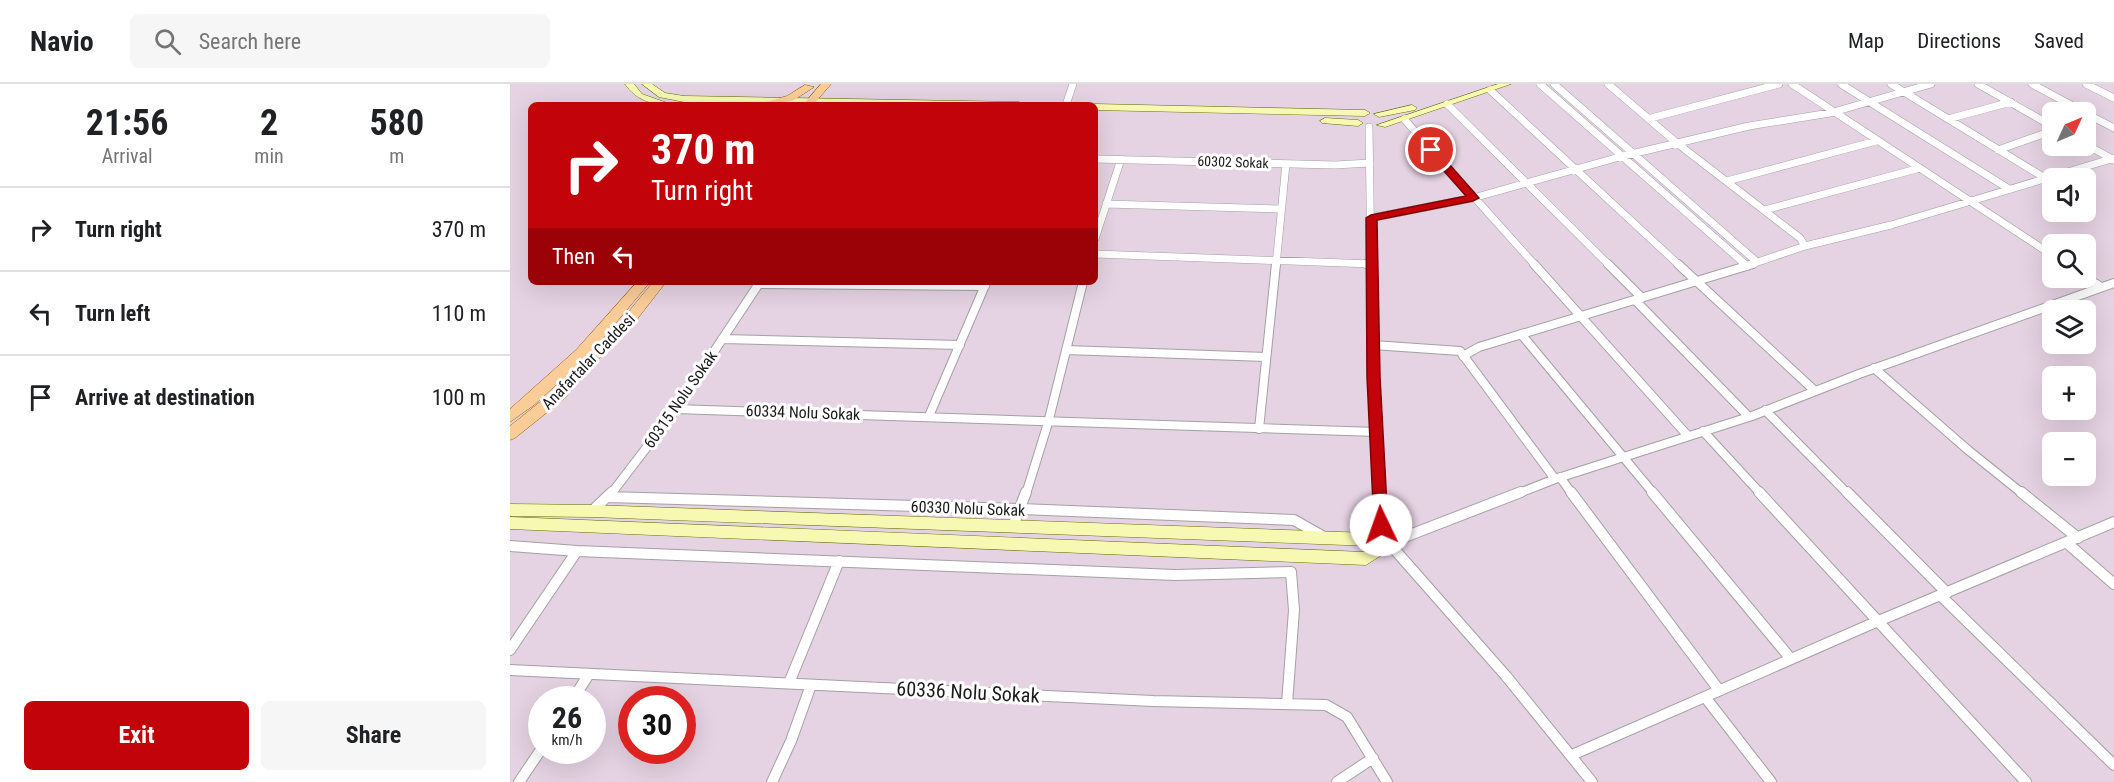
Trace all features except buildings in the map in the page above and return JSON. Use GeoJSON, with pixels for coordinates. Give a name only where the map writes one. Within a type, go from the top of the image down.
{"type":"FeatureCollection","features":[{"type":"Feature","properties":{"kind":"main road"},"geometry":{"type":"LineString","coordinates":[[629,84],[639,96],[661,102]]}},
{"type":"Feature","properties":{"kind":"main road"},"geometry":{"type":"LineString","coordinates":[[646,84],[662,95],[684,99],[771,102],[790,98],[817,86]]}},
{"type":"Feature","properties":{"kind":"main road"},"geometry":{"type":"LineString","coordinates":[[1098,107],[1379,114],[1507,84]]}},
{"type":"Feature","properties":{"kind":"main road"},"geometry":{"type":"LineString","coordinates":[[817,86],[830,102]]}},
{"type":"Feature","properties":{"kind":"main road"},"geometry":{"type":"LineString","coordinates":[[810,102],[817,86]]}},
{"type":"Feature","properties":{"kind":"main road"},"geometry":{"type":"LineString","coordinates":[[797,102],[817,86]]}},
{"type":"Feature","properties":{"kind":"main road"},"geometry":{"type":"LineString","coordinates":[[1098,116],[1358,123],[1369,127],[1404,119],[1488,87]]}},
{"type":"Feature","properties":{"kind":"main road"},"geometry":{"type":"LineString","coordinates":[[1358,123],[1358,116],[1365,112]]}},
{"type":"Feature","properties":{"kind":"main road"},"geometry":{"type":"LineString","coordinates":[[1379,114],[1386,120],[1382,125]]}},
{"type":"Feature","properties":{"kind":"main road","name":"Anafartalar Caddesi"},"geometry":{"type":"LineString","coordinates":[[510,417],[542,393],[578,359],[641,285]]}},
{"type":"Feature","properties":{"kind":"main road","name":"Anafartalar Caddesi"},"geometry":{"type":"LineString","coordinates":[[510,434],[560,394],[579,370],[626,324],[658,285]]}},
{"type":"Feature","properties":{"kind":"main road"},"geometry":{"type":"LineString","coordinates":[[510,440],[527,422]]}},
{"type":"Feature","properties":{"kind":"main road"},"geometry":{"type":"LineString","coordinates":[[510,510],[1368,538],[1389,543]]}},
{"type":"Feature","properties":{"kind":"main road"},"geometry":{"type":"LineString","coordinates":[[510,523],[1366,559],[1389,543]]}},
{"type":"Feature","properties":{"kind":"street"},"geometry":{"type":"LineString","coordinates":[[1067,102],[1073,84]]}},
{"type":"Feature","properties":{"kind":"street"},"geometry":{"type":"LineString","coordinates":[[1540,84],[1747,266]]}},
{"type":"Feature","properties":{"kind":"street"},"geometry":{"type":"LineString","coordinates":[[1554,84],[1757,262]]}},
{"type":"Feature","properties":{"kind":"street"},"geometry":{"type":"LineString","coordinates":[[1608,84],[1651,118],[1678,144],[1800,238],[1805,246]]}},
{"type":"Feature","properties":{"kind":"street"},"geometry":{"type":"LineString","coordinates":[[1651,118],[1779,84]]}},
{"type":"Feature","properties":{"kind":"street"},"geometry":{"type":"LineString","coordinates":[[1792,84],[2042,248]]}},
{"type":"Feature","properties":{"kind":"street"},"geometry":{"type":"LineString","coordinates":[[1841,84],[2009,189]]}},
{"type":"Feature","properties":{"kind":"street"},"geometry":{"type":"LineString","coordinates":[[1891,84],[2042,176]]}},
{"type":"Feature","properties":{"kind":"street"},"geometry":{"type":"LineString","coordinates":[[1371,218],[1473,198],[1633,153],[1749,126],[1834,111],[1931,84]]}},
{"type":"Feature","properties":{"kind":"street"},"geometry":{"type":"LineString","coordinates":[[1978,84],[2042,120]]}},
{"type":"Feature","properties":{"kind":"street"},"geometry":{"type":"LineString","coordinates":[[2032,84],[2065,102]]}},
{"type":"Feature","properties":{"kind":"street"},"geometry":{"type":"LineString","coordinates":[[2086,84],[2114,98]]}},
{"type":"Feature","properties":{"kind":"street"},"geometry":{"type":"LineString","coordinates":[[1488,87],[1815,391]]}},
{"type":"Feature","properties":{"kind":"street"},"geometry":{"type":"LineString","coordinates":[[1948,119],[2010,102]]}},
{"type":"Feature","properties":{"kind":"street"},"geometry":{"type":"LineString","coordinates":[[1447,104],[1525,184],[1600,254],[1749,417]]}},
{"type":"Feature","properties":{"kind":"street"},"geometry":{"type":"LineString","coordinates":[[1404,119],[1688,436]]}},
{"type":"Feature","properties":{"kind":"street"},"geometry":{"type":"LineString","coordinates":[[2096,119],[2114,128]]}},
{"type":"Feature","properties":{"kind":"street"},"geometry":{"type":"LineString","coordinates":[[1369,127],[1373,345],[1381,525],[1389,543],[1413,573],[1449,610],[1572,755],[1592,782]]}},
{"type":"Feature","properties":{"kind":"street"},"geometry":{"type":"LineString","coordinates":[[1998,150],[2042,135]]}},
{"type":"Feature","properties":{"kind":"street"},"geometry":{"type":"LineString","coordinates":[[1727,181],[1876,141]]}},
{"type":"Feature","properties":{"kind":"street"},"geometry":{"type":"LineString","coordinates":[[2096,150],[2113,159]]}},
{"type":"Feature","properties":{"kind":"street","name":"60302 Sokak"},"geometry":{"type":"LineString","coordinates":[[1098,159],[1335,165],[1370,163]]}},
{"type":"Feature","properties":{"kind":"street"},"geometry":{"type":"LineString","coordinates":[[1098,229],[1121,159]]}},
{"type":"Feature","properties":{"kind":"street"},"geometry":{"type":"LineString","coordinates":[[2081,168],[2113,159]]}},
{"type":"Feature","properties":{"kind":"street"},"geometry":{"type":"LineString","coordinates":[[1259,429],[1286,164]]}},
{"type":"Feature","properties":{"kind":"street"},"geometry":{"type":"LineString","coordinates":[[1765,210],[1920,168]]}},
{"type":"Feature","properties":{"kind":"street"},"geometry":{"type":"LineString","coordinates":[[1464,356],[1479,347],[1747,266],[1805,246],[1891,225],[2042,179]]}},
{"type":"Feature","properties":{"kind":"street"},"geometry":{"type":"LineString","coordinates":[[1106,204],[1281,209]]}},
{"type":"Feature","properties":{"kind":"street"},"geometry":{"type":"LineString","coordinates":[[1098,254],[1372,264]]}},
{"type":"Feature","properties":{"kind":"street"},"geometry":{"type":"LineString","coordinates":[[1389,543],[1557,478],[1749,417],[1874,368],[2114,283]]}},
{"type":"Feature","properties":{"kind":"street"},"geometry":{"type":"LineString","coordinates":[[2096,284],[2101,287]]}},
{"type":"Feature","properties":{"kind":"street","name":"60315 Nolu Sokak"},"geometry":{"type":"LineString","coordinates":[[592,511],[608,497],[676,409],[758,285]]}},
{"type":"Feature","properties":{"kind":"street"},"geometry":{"type":"LineString","coordinates":[[929,416],[986,285]]}},
{"type":"Feature","properties":{"kind":"street"},"geometry":{"type":"LineString","coordinates":[[1013,526],[1021,509],[1048,423],[1082,285]]}},
{"type":"Feature","properties":{"kind":"street"},"geometry":{"type":"LineString","coordinates":[[1521,334],[1791,659]]}},
{"type":"Feature","properties":{"kind":"street"},"geometry":{"type":"LineString","coordinates":[[722,339],[960,345]]}},
{"type":"Feature","properties":{"kind":"street"},"geometry":{"type":"LineString","coordinates":[[1373,345],[1460,351],[1719,690]]}},
{"type":"Feature","properties":{"kind":"street"},"geometry":{"type":"LineString","coordinates":[[1066,350],[1266,357]]}},
{"type":"Feature","properties":{"kind":"street"},"geometry":{"type":"LineString","coordinates":[[1874,368],[1968,450],[2078,538]]}},
{"type":"Feature","properties":{"kind":"street","name":"60334 Nolu Sokak"},"geometry":{"type":"LineString","coordinates":[[676,409],[1377,432]]}},
{"type":"Feature","properties":{"kind":"street"},"geometry":{"type":"LineString","coordinates":[[1765,410],[1943,594],[2114,765]]}},
{"type":"Feature","properties":{"kind":"street"},"geometry":{"type":"LineString","coordinates":[[1703,431],[2026,782]]}},
{"type":"Feature","properties":{"kind":"street","name":"60330 Nolu Sokak"},"geometry":{"type":"LineString","coordinates":[[608,497],[1021,509],[1294,520],[1324,537]]}},
{"type":"Feature","properties":{"kind":"street"},"geometry":{"type":"LineString","coordinates":[[1572,755],[1879,620],[2114,522]]}},
{"type":"Feature","properties":{"kind":"street"},"geometry":{"type":"LineString","coordinates":[[2067,543],[2114,585]]}},
{"type":"Feature","properties":{"kind":"street"},"geometry":{"type":"LineString","coordinates":[[510,546],[577,551],[1174,575],[1292,572],[1294,610],[1287,704]]}},
{"type":"Feature","properties":{"kind":"street"},"geometry":{"type":"LineString","coordinates":[[510,650],[577,551]]}},
{"type":"Feature","properties":{"kind":"street"},"geometry":{"type":"LineString","coordinates":[[789,684],[839,561]]}},
{"type":"Feature","properties":{"kind":"street","name":"60336 Nolu Sokak"},"geometry":{"type":"LineString","coordinates":[[510,670],[1153,701],[1326,705],[1347,717],[1387,782]]}},
{"type":"Feature","properties":{"kind":"street"},"geometry":{"type":"LineString","coordinates":[[581,686],[589,674]]}},
{"type":"Feature","properties":{"kind":"street"},"geometry":{"type":"LineString","coordinates":[[772,782],[791,741],[811,685]]}},
{"type":"Feature","properties":{"kind":"street"},"geometry":{"type":"LineString","coordinates":[[1706,697],[1770,782]]}},
{"type":"Feature","properties":{"kind":"street"},"geometry":{"type":"LineString","coordinates":[[1337,782],[1372,758]]}},
{"type":"Feature","properties":{"kind":"street"},"geometry":{"type":"LineString","coordinates":[[519,782],[531,764]]}},
{"type":"Feature","properties":{"kind":"shaded area"},"geometry":{"type":"Polygon","coordinates":[[[510,84],[2114,84],[2114,782],[510,782],[510,84]]]}},
{"type":"Feature","properties":{"kind":"route"},"geometry":{"type":"LineString","coordinates":[[1381,525],[1373,377],[1371,218],[1473,198],[1431,150]]}}]}
